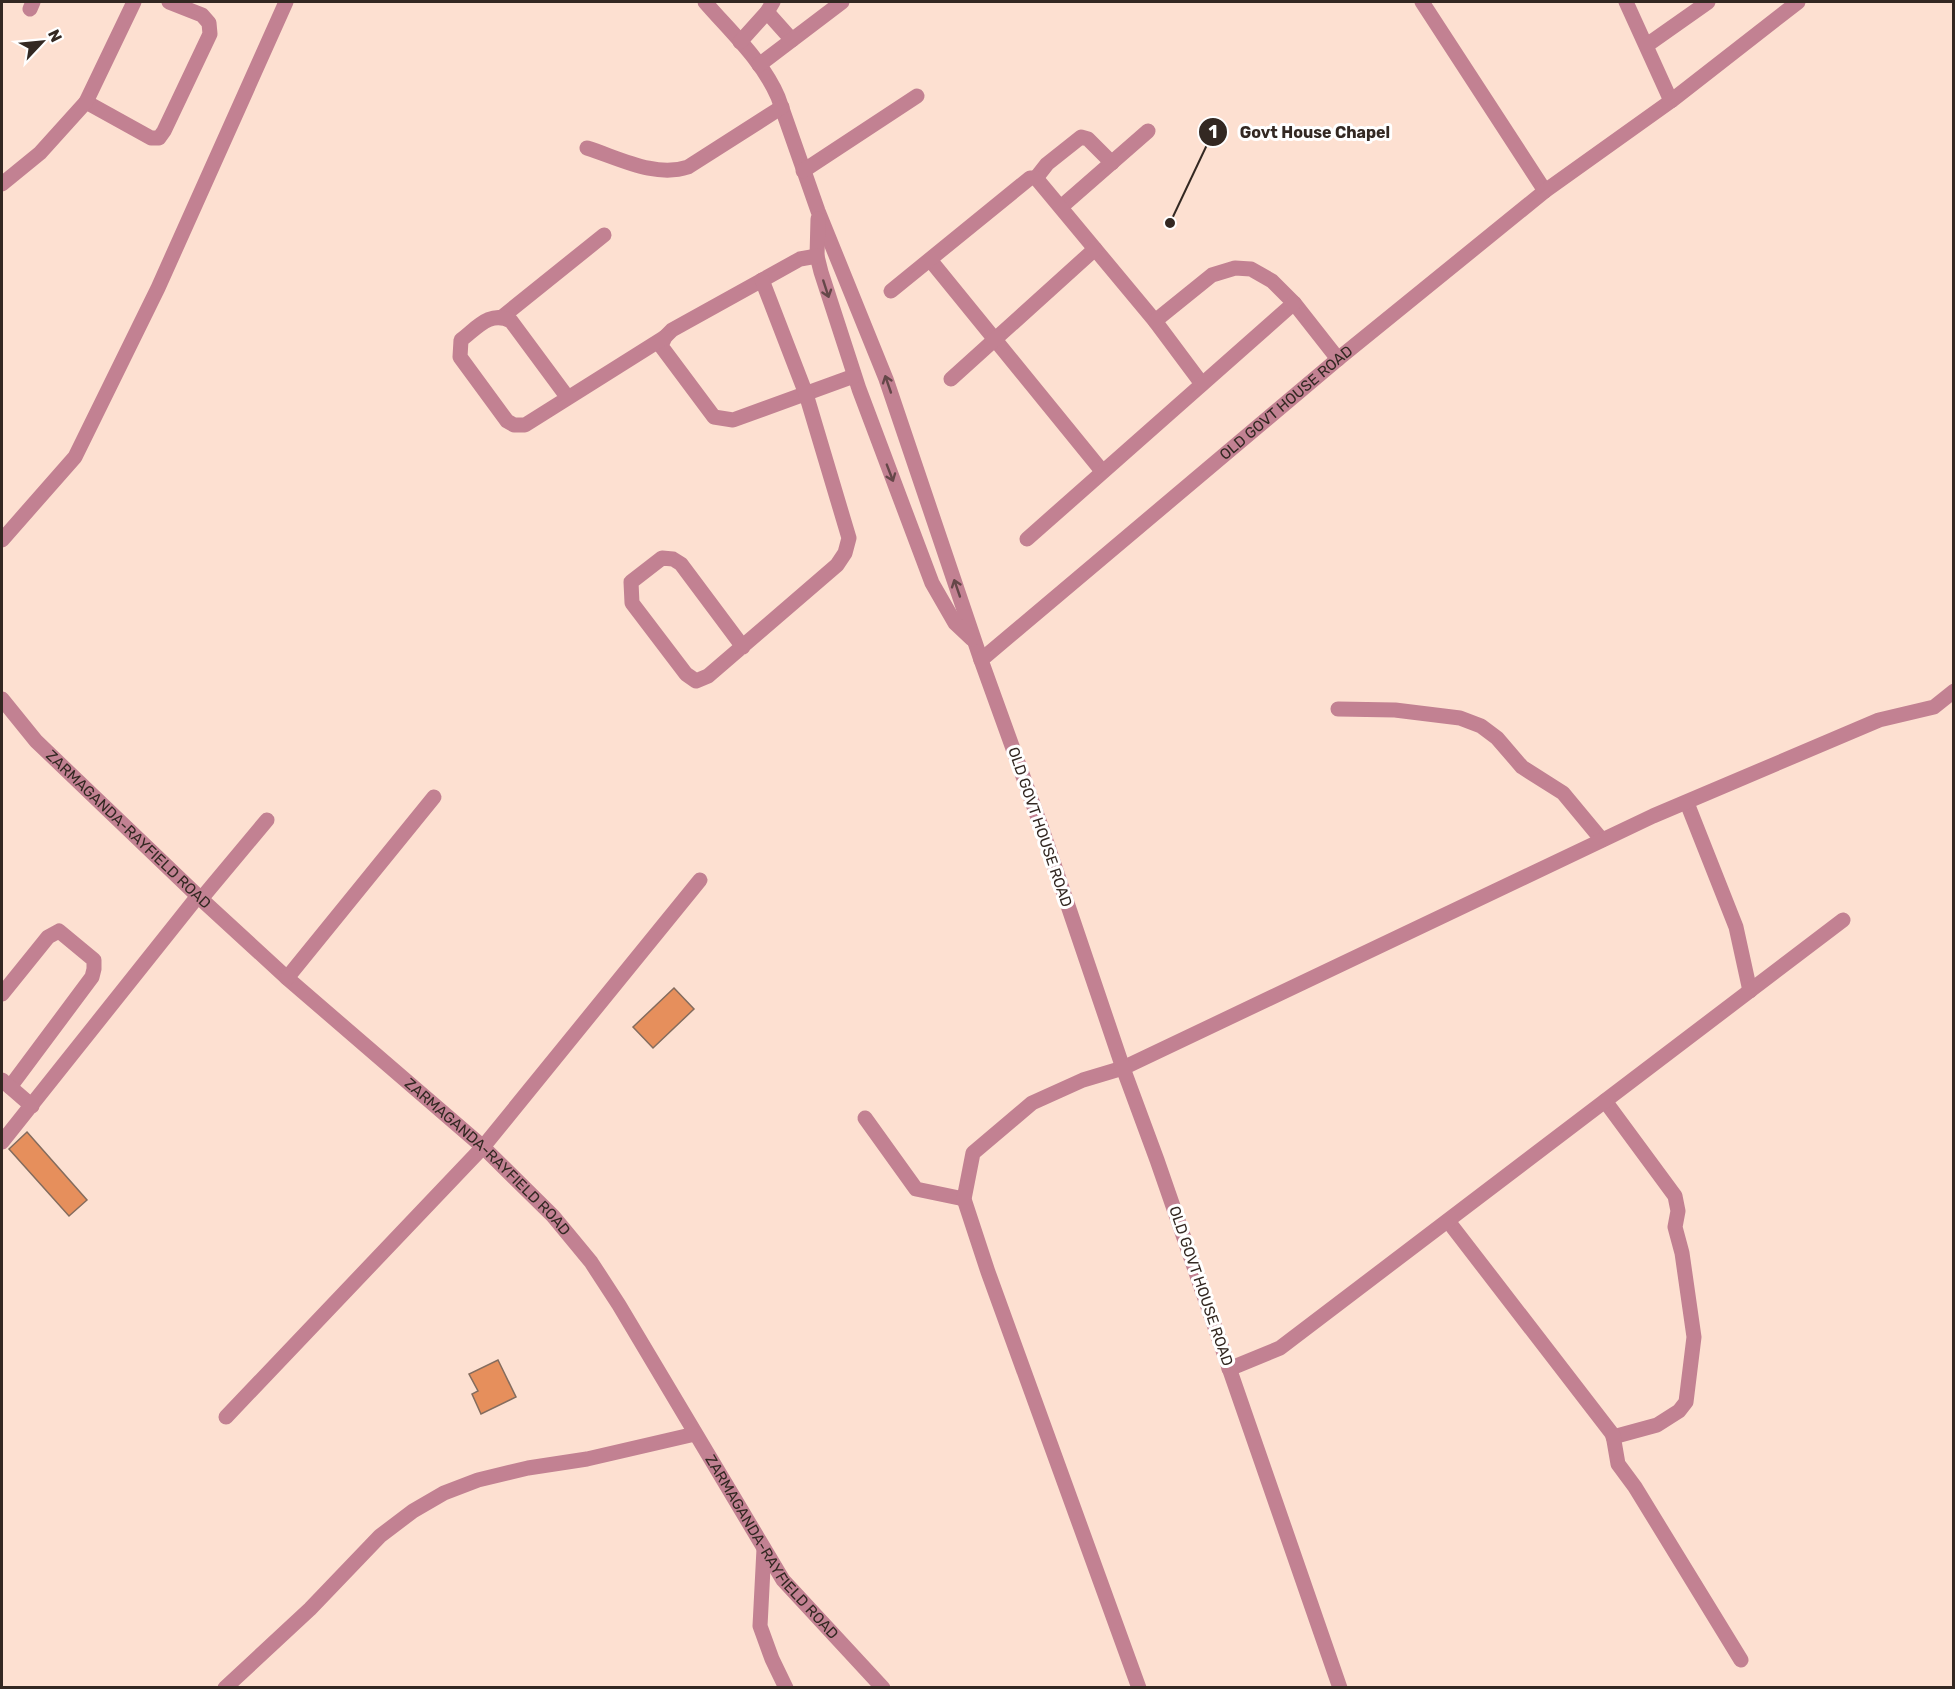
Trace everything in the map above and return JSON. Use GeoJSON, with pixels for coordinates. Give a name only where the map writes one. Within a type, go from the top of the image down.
{"type":"FeatureCollection","features":[{"type":"Feature","properties":{"kind":"street"},"geometry":{"type":"LineString","coordinates":[[2,184],[39,153],[86,102],[134,2]]}},
{"type":"Feature","properties":{"kind":"street"},"geometry":{"type":"LineString","coordinates":[[86,102],[151,138],[159,138],[210,33],[209,22],[202,15],[169,2]]}},
{"type":"Feature","properties":{"kind":"street"},"geometry":{"type":"LineString","coordinates":[[2,540],[75,457],[158,288],[286,2]]}},
{"type":"Feature","properties":{"kind":"street"},"geometry":{"type":"LineString","coordinates":[[705,2],[771,80],[782,106],[818,211],[886,379],[981,660]]}},
{"type":"Feature","properties":{"kind":"street"},"geometry":{"type":"LineString","coordinates":[[759,65],[842,2]]}},
{"type":"Feature","properties":{"kind":"street"},"geometry":{"type":"LineString","coordinates":[[1422,2],[1545,191]]}},
{"type":"Feature","properties":{"kind":"street"},"geometry":{"type":"LineString","coordinates":[[1626,2],[1671,101]]}},
{"type":"Feature","properties":{"kind":"street"},"geometry":{"type":"LineString","coordinates":[[1647,45],[1708,2]]}},
{"type":"Feature","properties":{"kind":"street","name":"OLD GOVT HOUSE ROAD"},"geometry":{"type":"LineString","coordinates":[[1340,1688],[1123,1068],[1042,829],[981,660],[1338,359],[1545,191],[1671,101],[1798,2]]}},
{"type":"Feature","properties":{"kind":"street"},"geometry":{"type":"LineString","coordinates":[[740,42],[770,7],[792,40]]}},
{"type":"Feature","properties":{"kind":"street"},"geometry":{"type":"LineString","coordinates":[[803,171],[917,96]]}},
{"type":"Feature","properties":{"kind":"street"},"geometry":{"type":"LineString","coordinates":[[587,148],[658,171],[675,171],[688,166],[782,106]]}},
{"type":"Feature","properties":{"kind":"street"},"geometry":{"type":"LineString","coordinates":[[1061,207],[1148,132]]}},
{"type":"Feature","properties":{"kind":"street"},"geometry":{"type":"LineString","coordinates":[[1036,178],[1047,164],[1080,137],[1088,139],[1112,163]]}},
{"type":"Feature","properties":{"kind":"street"},"geometry":{"type":"LineString","coordinates":[[891,291],[931,261],[1030,178],[1036,178],[1155,321],[1202,384]]}},
{"type":"Feature","properties":{"kind":"street"},"geometry":{"type":"LineString","coordinates":[[818,211],[817,256],[820,272],[869,418],[932,583],[956,623],[976,644]]}},
{"type":"Feature","properties":{"kind":"street"},"geometry":{"type":"LineString","coordinates":[[604,235],[502,316],[492,317],[461,340],[460,357],[507,421],[525,425],[672,330],[800,259],[817,256]]}},
{"type":"Feature","properties":{"kind":"street"},"geometry":{"type":"LineString","coordinates":[[951,379],[1095,249]]}},
{"type":"Feature","properties":{"kind":"street"},"geometry":{"type":"LineString","coordinates":[[931,261],[1102,471]]}},
{"type":"Feature","properties":{"kind":"street"},"geometry":{"type":"LineString","coordinates":[[1155,321],[1212,275],[1235,268],[1251,269],[1272,281],[1294,303],[1338,359]]}},
{"type":"Feature","properties":{"kind":"street"},"geometry":{"type":"LineString","coordinates":[[743,647],[681,564],[662,558],[632,582],[632,603],[686,674],[696,681],[708,676],[743,647],[837,565],[845,553],[849,538],[806,394],[762,280]]}},
{"type":"Feature","properties":{"kind":"street"},"geometry":{"type":"LineString","coordinates":[[1027,539],[1294,303]]}},
{"type":"Feature","properties":{"kind":"street"},"geometry":{"type":"LineString","coordinates":[[502,316],[511,321],[568,398]]}},
{"type":"Feature","properties":{"kind":"street"},"geometry":{"type":"LineString","coordinates":[[665,336],[661,346],[714,417],[733,420],[854,376]]}},
{"type":"Feature","properties":{"kind":"street"},"geometry":{"type":"LineString","coordinates":[[869,418],[896,408]]}},
{"type":"Feature","properties":{"kind":"street"},"geometry":{"type":"LineString","coordinates":[[1139,1688],[988,1272],[964,1199],[974,1153],[1032,1103],[1083,1080],[1123,1068],[1602,840],[1879,720],[1935,707],[1953,691]]}},
{"type":"Feature","properties":{"kind":"street","name":"ZARMAGANDA-RAYFIELD ROAD"},"geometry":{"type":"LineString","coordinates":[[2,699],[36,741],[199,898],[287,978],[483,1147],[552,1216],[591,1262],[619,1305],[783,1580],[883,1688]]}},
{"type":"Feature","properties":{"kind":"street"},"geometry":{"type":"LineString","coordinates":[[1338,709],[1395,710],[1460,718],[1481,726],[1497,738],[1522,767],[1563,794],[1602,840]]}},
{"type":"Feature","properties":{"kind":"street"},"geometry":{"type":"LineString","coordinates":[[287,978],[434,797]]}},
{"type":"Feature","properties":{"kind":"street"},"geometry":{"type":"LineString","coordinates":[[1688,803],[1736,927],[1750,991]]}},
{"type":"Feature","properties":{"kind":"street"},"geometry":{"type":"LineString","coordinates":[[2,1142],[199,898],[267,820]]}},
{"type":"Feature","properties":{"kind":"street"},"geometry":{"type":"LineString","coordinates":[[226,1417],[483,1147],[699,880]]}},
{"type":"Feature","properties":{"kind":"street"},"geometry":{"type":"LineString","coordinates":[[1229,1369],[1280,1348],[1843,920]]}},
{"type":"Feature","properties":{"kind":"street"},"geometry":{"type":"LineString","coordinates":[[2,994],[48,936],[54,932],[59,931],[94,960],[92,977],[6,1084],[32,1106]]}},
{"type":"Feature","properties":{"kind":"street"},"geometry":{"type":"LineString","coordinates":[[1605,1101],[1675,1196],[1678,1211],[1675,1227],[1682,1253],[1694,1337],[1686,1402],[1679,1412],[1657,1425],[1613,1437]]}},
{"type":"Feature","properties":{"kind":"street"},"geometry":{"type":"LineString","coordinates":[[865,1118],[916,1190],[964,1199]]}},
{"type":"Feature","properties":{"kind":"street"},"geometry":{"type":"LineString","coordinates":[[1448,1221],[1613,1437],[1617,1464],[1635,1486],[1741,1659]]}},
{"type":"Feature","properties":{"kind":"street"},"geometry":{"type":"LineString","coordinates":[[225,1688],[310,1609],[380,1536],[444,1493],[478,1480],[528,1468],[587,1459],[695,1434]]}},
{"type":"Feature","properties":{"kind":"street"},"geometry":{"type":"LineString","coordinates":[[764,1548],[760,1626],[786,1688]]}},
{"type":"Feature","properties":{"kind":"building"},"geometry":{"type":"Polygon","coordinates":[[[674,988],[694,1009],[653,1048],[633,1027],[674,988]]]}},
{"type":"Feature","properties":{"kind":"building"},"geometry":{"type":"Polygon","coordinates":[[[27,1132],[87,1200],[69,1216],[9,1149],[27,1132]]]}},
{"type":"Feature","properties":{"kind":"building"},"geometry":{"type":"Polygon","coordinates":[[[498,1360],[516,1397],[481,1414],[472,1394],[478,1391],[469,1374],[498,1360]]]}},
{"type":"Feature","properties":{"kind":"place","name":"Govt House Chapel"},"geometry":{"type":"Point","coordinates":[1170,223]}}]}
